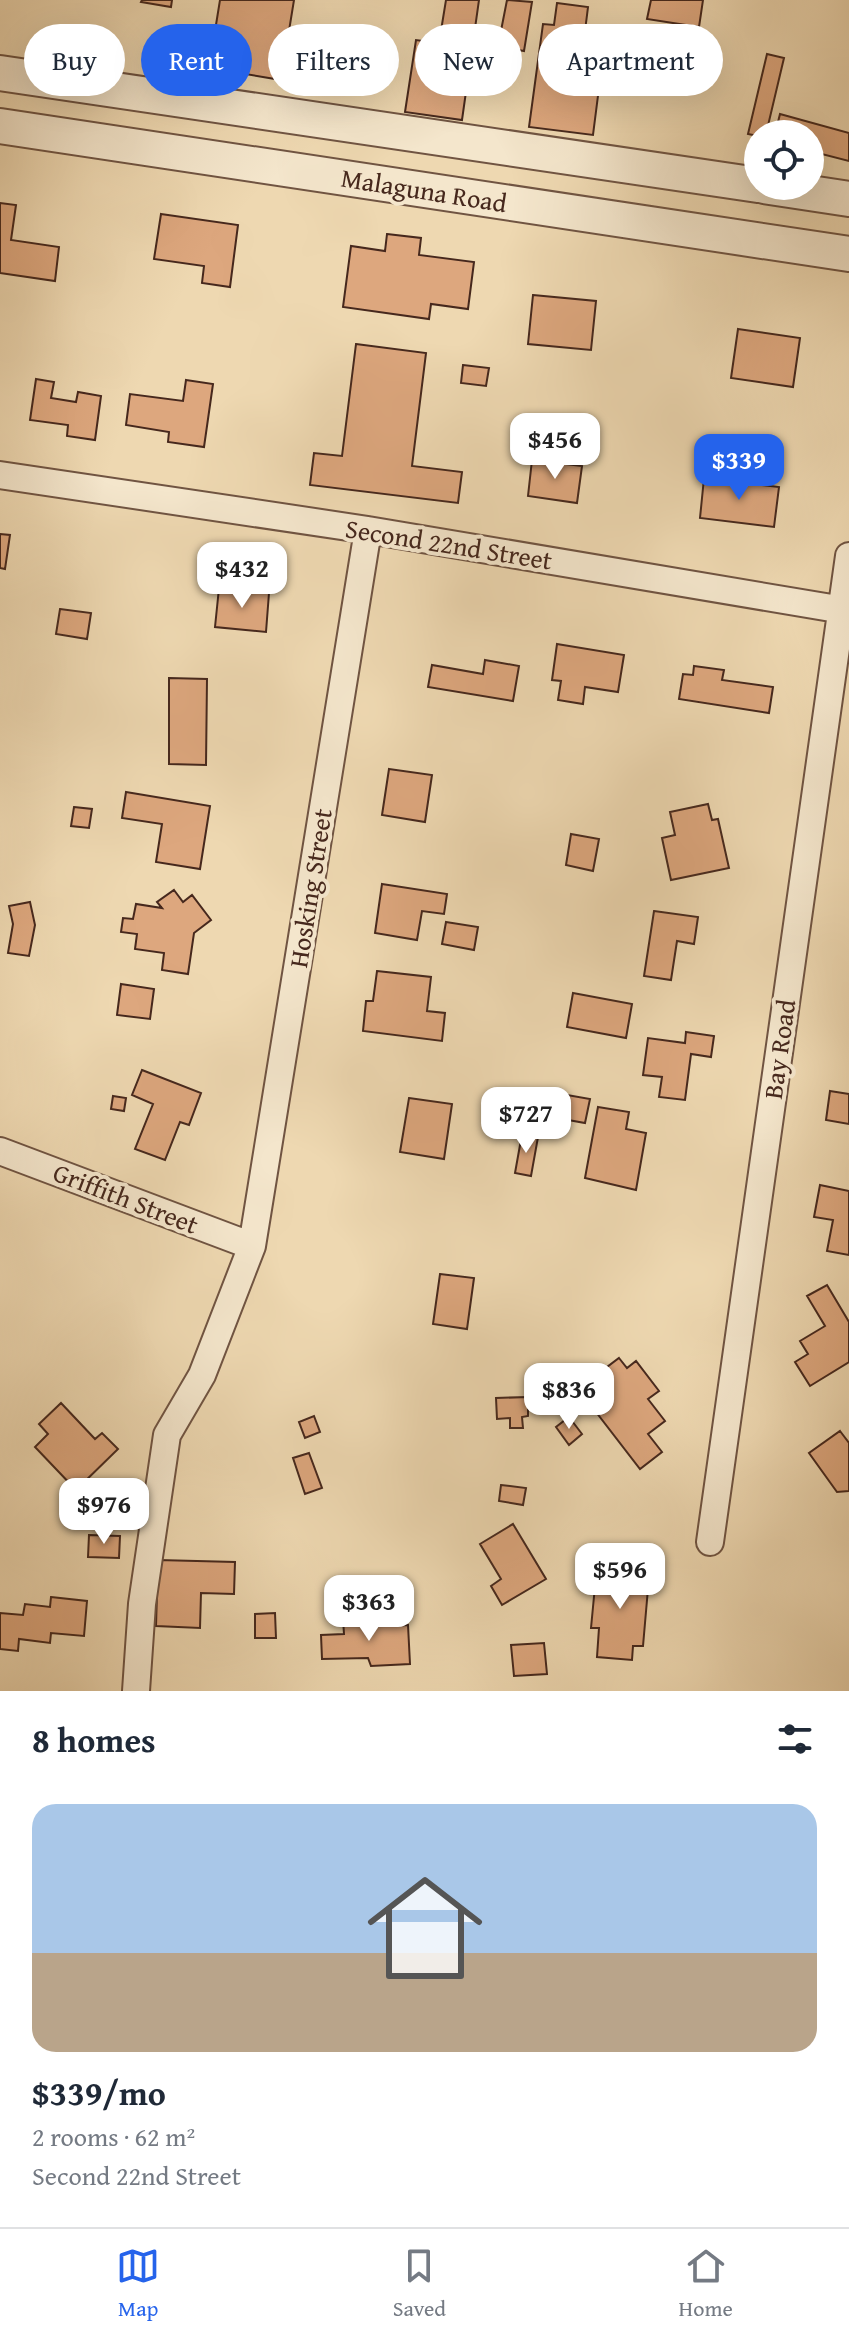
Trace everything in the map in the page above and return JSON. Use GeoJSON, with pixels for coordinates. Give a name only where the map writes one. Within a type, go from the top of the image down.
{"type":"FeatureCollection","features":[{"type":"Feature","properties":{"kind":"street","name":"Malaguna Road"},"geometry":{"type":"LineString","coordinates":[[0,73],[744,183]]}},
{"type":"Feature","properties":{"kind":"street","name":"Malaguna Road"},"geometry":{"type":"LineString","coordinates":[[0,126],[849,254]]}},
{"type":"Feature","properties":{"kind":"street","name":"Malaguna Road"},"geometry":{"type":"LineString","coordinates":[[824,195],[849,199]]}},
{"type":"Feature","properties":{"kind":"street","name":"Second 22nd Street"},"geometry":{"type":"LineString","coordinates":[[0,475],[368,530],[845,611]]}},
{"type":"Feature","properties":{"kind":"street","name":"Hosking Street"},"geometry":{"type":"LineString","coordinates":[[136,1691],[142,1604],[167,1435],[202,1375],[252,1246],[368,530]]}},
{"type":"Feature","properties":{"kind":"street","name":"Bay Road"},"geometry":{"type":"LineString","coordinates":[[710,1542],[845,611],[849,556]]}},
{"type":"Feature","properties":{"kind":"street","name":"Griffith Street"},"geometry":{"type":"LineString","coordinates":[[0,1151],[252,1246]]}},
{"type":"Feature","properties":{"kind":"building"},"geometry":{"type":"Polygon","coordinates":[[[142,0],[172,0],[171,7],[142,0]]]}},
{"type":"Feature","properties":{"kind":"building"},"geometry":{"type":"Polygon","coordinates":[[[220,0],[294,0],[290,24],[268,24],[268,78],[252,75],[252,24],[216,24],[220,0]]]}},
{"type":"Feature","properties":{"kind":"building"},"geometry":{"type":"Polygon","coordinates":[[[446,0],[479,0],[476,24],[442,24],[446,0]]]}},
{"type":"Feature","properties":{"kind":"building"},"geometry":{"type":"Polygon","coordinates":[[[507,0],[532,2],[524,51],[522,24],[502,24],[507,0]]]}},
{"type":"Feature","properties":{"kind":"building"},"geometry":{"type":"Polygon","coordinates":[[[651,0],[703,0],[699,24],[647,19],[651,0]]]}},
{"type":"Feature","properties":{"kind":"building"},"geometry":{"type":"Polygon","coordinates":[[[557,3],[588,7],[586,24],[554,24],[557,3]]]}},
{"type":"Feature","properties":{"kind":"building"},"geometry":{"type":"Polygon","coordinates":[[[415,47],[415,96],[465,96],[462,120],[405,112],[415,47]]]}},
{"type":"Feature","properties":{"kind":"building"},"geometry":{"type":"Polygon","coordinates":[[[767,54],[784,58],[769,120],[751,120],[767,54]]]}},
{"type":"Feature","properties":{"kind":"building"},"geometry":{"type":"Polygon","coordinates":[[[538,61],[538,96],[598,96],[593,135],[529,127],[538,61]]]}},
{"type":"Feature","properties":{"kind":"building"},"geometry":{"type":"Polygon","coordinates":[[[780,114],[802,120],[778,120],[780,114]]]}},
{"type":"Feature","properties":{"kind":"building"},"geometry":{"type":"Polygon","coordinates":[[[824,126],[849,133],[849,161],[824,155],[824,126]]]}},
{"type":"Feature","properties":{"kind":"building"},"geometry":{"type":"Polygon","coordinates":[[[0,203],[16,205],[11,240],[59,247],[55,281],[0,273],[0,203]]]}},
{"type":"Feature","properties":{"kind":"building"},"geometry":{"type":"Polygon","coordinates":[[[161,214],[238,225],[230,287],[202,283],[204,266],[154,259],[161,214]]]}},
{"type":"Feature","properties":{"kind":"building"},"geometry":{"type":"Polygon","coordinates":[[[387,234],[421,238],[419,255],[474,262],[468,309],[431,304],[429,319],[343,307],[351,246],[385,251],[387,234]]]}},
{"type":"Feature","properties":{"kind":"building"},"geometry":{"type":"Polygon","coordinates":[[[533,295],[596,301],[591,350],[528,344],[533,295]]]}},
{"type":"Feature","properties":{"kind":"building"},"geometry":{"type":"Polygon","coordinates":[[[738,329],[800,338],[793,387],[731,378],[738,329]]]}},
{"type":"Feature","properties":{"kind":"building"},"geometry":{"type":"Polygon","coordinates":[[[356,344],[426,353],[412,466],[462,472],[458,503],[310,485],[314,453],[342,456],[356,344]]]}},
{"type":"Feature","properties":{"kind":"building"},"geometry":{"type":"Polygon","coordinates":[[[463,365],[489,368],[486,386],[461,383],[463,365]]]}},
{"type":"Feature","properties":{"kind":"building"},"geometry":{"type":"Polygon","coordinates":[[[36,379],[54,382],[51,398],[76,402],[78,392],[101,396],[95,440],[67,436],[68,425],[30,420],[36,379]]]}},
{"type":"Feature","properties":{"kind":"building"},"geometry":{"type":"Polygon","coordinates":[[[186,380],[213,384],[204,447],[168,442],[169,432],[126,425],[130,394],[183,401],[186,380]]]}},
{"type":"Feature","properties":{"kind":"building"},"geometry":{"type":"Polygon","coordinates":[[[532,460],[582,466],[577,503],[528,496],[532,460]]]}},
{"type":"Feature","properties":{"kind":"building"},"geometry":{"type":"Polygon","coordinates":[[[704,478],[779,487],[774,527],[700,518],[704,478]]]}},
{"type":"Feature","properties":{"kind":"building"},"geometry":{"type":"Polygon","coordinates":[[[0,534],[10,535],[5,569],[0,568],[0,534]]]}},
{"type":"Feature","properties":{"kind":"building"},"geometry":{"type":"Polygon","coordinates":[[[219,588],[269,593],[266,632],[215,627],[219,588]]]}},
{"type":"Feature","properties":{"kind":"building"},"geometry":{"type":"Polygon","coordinates":[[[60,609],[91,613],[87,639],[56,634],[60,609]]]}},
{"type":"Feature","properties":{"kind":"building"},"geometry":{"type":"Polygon","coordinates":[[[557,644],[624,655],[618,692],[585,687],[583,704],[558,700],[561,681],[552,680],[557,644]]]}},
{"type":"Feature","properties":{"kind":"building"},"geometry":{"type":"Polygon","coordinates":[[[485,660],[519,666],[513,701],[428,687],[432,665],[483,674],[485,660]]]}},
{"type":"Feature","properties":{"kind":"building"},"geometry":{"type":"Polygon","coordinates":[[[694,666],[724,670],[722,680],[773,687],[769,713],[679,699],[683,674],[693,675],[694,666]]]}},
{"type":"Feature","properties":{"kind":"building"},"geometry":{"type":"Polygon","coordinates":[[[169,678],[207,679],[206,765],[169,764],[169,678]]]}},
{"type":"Feature","properties":{"kind":"building"},"geometry":{"type":"Polygon","coordinates":[[[389,769],[432,775],[425,822],[382,815],[389,769]]]}},
{"type":"Feature","properties":{"kind":"building"},"geometry":{"type":"Polygon","coordinates":[[[126,792],[210,806],[200,869],[156,862],[162,824],[122,818],[126,792]]]}},
{"type":"Feature","properties":{"kind":"building"},"geometry":{"type":"Polygon","coordinates":[[[708,804],[712,820],[718,819],[729,868],[671,880],[662,838],[675,835],[670,812],[708,804]]]}},
{"type":"Feature","properties":{"kind":"building"},"geometry":{"type":"Polygon","coordinates":[[[74,807],[92,809],[89,828],[71,826],[74,807]]]}},
{"type":"Feature","properties":{"kind":"building"},"geometry":{"type":"Polygon","coordinates":[[[571,834],[599,839],[593,871],[566,865],[571,834]]]}},
{"type":"Feature","properties":{"kind":"building"},"geometry":{"type":"Polygon","coordinates":[[[382,884],[447,894],[444,914],[422,911],[417,940],[375,933],[382,884]]]}},
{"type":"Feature","properties":{"kind":"building"},"geometry":{"type":"Polygon","coordinates":[[[174,890],[183,902],[192,895],[211,920],[194,933],[188,974],[162,970],[164,953],[135,949],[137,934],[121,932],[123,918],[133,919],[136,904],[162,908],[157,902],[174,890]]]}},
{"type":"Feature","properties":{"kind":"building"},"geometry":{"type":"Polygon","coordinates":[[[30,902],[35,925],[29,956],[8,953],[13,924],[9,906],[30,902]]]}},
{"type":"Feature","properties":{"kind":"building"},"geometry":{"type":"Polygon","coordinates":[[[654,911],[698,917],[694,944],[677,941],[671,980],[644,976],[654,911]]]}},
{"type":"Feature","properties":{"kind":"building"},"geometry":{"type":"Polygon","coordinates":[[[446,922],[478,927],[474,950],[442,944],[446,922]]]}},
{"type":"Feature","properties":{"kind":"building"},"geometry":{"type":"Polygon","coordinates":[[[377,971],[431,977],[427,1011],[445,1013],[442,1041],[363,1031],[366,1001],[373,1001],[377,971]]]}},
{"type":"Feature","properties":{"kind":"building"},"geometry":{"type":"Polygon","coordinates":[[[121,984],[154,989],[150,1019],[117,1015],[121,984]]]}},
{"type":"Feature","properties":{"kind":"building"},"geometry":{"type":"Polygon","coordinates":[[[573,993],[632,1004],[626,1038],[567,1027],[573,993]]]}},
{"type":"Feature","properties":{"kind":"building"},"geometry":{"type":"Polygon","coordinates":[[[686,1032],[714,1036],[711,1057],[691,1054],[685,1100],[659,1097],[662,1077],[643,1075],[648,1038],[685,1043],[686,1032]]]}},
{"type":"Feature","properties":{"kind":"building"},"geometry":{"type":"Polygon","coordinates":[[[142,1070],[201,1093],[189,1125],[180,1122],[165,1160],[135,1149],[153,1104],[132,1095],[142,1070]]]}},
{"type":"Feature","properties":{"kind":"building"},"geometry":{"type":"Polygon","coordinates":[[[830,1091],[849,1094],[849,1124],[826,1120],[830,1091]]]}},
{"type":"Feature","properties":{"kind":"building"},"geometry":{"type":"Polygon","coordinates":[[[550,1092],[590,1099],[585,1123],[546,1116],[550,1092]]]}},
{"type":"Feature","properties":{"kind":"building"},"geometry":{"type":"Polygon","coordinates":[[[113,1096],[126,1098],[124,1111],[111,1109],[113,1096]]]}},
{"type":"Feature","properties":{"kind":"building"},"geometry":{"type":"Polygon","coordinates":[[[409,1098],[452,1104],[444,1159],[400,1152],[409,1098]]]}},
{"type":"Feature","properties":{"kind":"building"},"geometry":{"type":"Polygon","coordinates":[[[598,1107],[629,1112],[626,1129],[646,1133],[636,1190],[585,1178],[598,1107]]]}},
{"type":"Feature","properties":{"kind":"building"},"geometry":{"type":"Polygon","coordinates":[[[522,1134],[538,1137],[531,1176],[515,1173],[522,1134]]]}},
{"type":"Feature","properties":{"kind":"building"},"geometry":{"type":"Polygon","coordinates":[[[820,1185],[849,1191],[849,1255],[827,1251],[833,1220],[814,1217],[820,1185]]]}},
{"type":"Feature","properties":{"kind":"building"},"geometry":{"type":"Polygon","coordinates":[[[440,1274],[474,1278],[467,1329],[433,1324],[440,1274]]]}},
{"type":"Feature","properties":{"kind":"building"},"geometry":{"type":"Polygon","coordinates":[[[827,1285],[849,1322],[849,1362],[810,1386],[795,1362],[808,1354],[800,1341],[825,1326],[807,1296],[827,1285]]]}},
{"type":"Feature","properties":{"kind":"building"},"geometry":{"type":"Polygon","coordinates":[[[619,1358],[627,1368],[636,1361],[659,1391],[648,1399],[665,1421],[648,1434],[662,1452],[640,1469],[589,1403],[579,1407],[570,1395],[619,1358]]]}},
{"type":"Feature","properties":{"kind":"building"},"geometry":{"type":"Polygon","coordinates":[[[528,1397],[528,1416],[522,1417],[523,1428],[510,1428],[510,1418],[497,1419],[496,1398],[528,1397]]]}},
{"type":"Feature","properties":{"kind":"building"},"geometry":{"type":"Polygon","coordinates":[[[61,1403],[95,1439],[102,1433],[118,1449],[76,1490],[35,1447],[48,1434],[39,1424],[61,1403]]]}},
{"type":"Feature","properties":{"kind":"building"},"geometry":{"type":"Polygon","coordinates":[[[314,1416],[320,1432],[305,1438],[299,1422],[314,1416]]]}},
{"type":"Feature","properties":{"kind":"building"},"geometry":{"type":"Polygon","coordinates":[[[569,1417],[582,1434],[569,1445],[556,1427],[569,1417]]]}},
{"type":"Feature","properties":{"kind":"building"},"geometry":{"type":"Polygon","coordinates":[[[840,1431],[849,1443],[849,1491],[837,1492],[809,1453],[840,1431]]]}},
{"type":"Feature","properties":{"kind":"building"},"geometry":{"type":"Polygon","coordinates":[[[309,1453],[322,1488],[305,1494],[293,1458],[309,1453]]]}},
{"type":"Feature","properties":{"kind":"building"},"geometry":{"type":"Polygon","coordinates":[[[501,1485],[526,1488],[523,1505],[499,1501],[501,1485]]]}},
{"type":"Feature","properties":{"kind":"building"},"geometry":{"type":"Polygon","coordinates":[[[513,1524],[546,1579],[502,1605],[491,1586],[501,1579],[480,1544],[513,1524]]]}},
{"type":"Feature","properties":{"kind":"building"},"geometry":{"type":"Polygon","coordinates":[[[89,1535],[120,1536],[119,1558],[88,1557],[89,1535]]]}},
{"type":"Feature","properties":{"kind":"building"},"geometry":{"type":"Polygon","coordinates":[[[606,1559],[632,1562],[631,1576],[649,1577],[643,1646],[633,1646],[632,1660],[597,1657],[599,1628],[591,1628],[595,1586],[603,1587],[606,1559]]]}},
{"type":"Feature","properties":{"kind":"building"},"geometry":{"type":"Polygon","coordinates":[[[158,1560],[235,1562],[234,1594],[201,1593],[200,1628],[156,1626],[158,1560]]]}},
{"type":"Feature","properties":{"kind":"building"},"geometry":{"type":"Polygon","coordinates":[[[51,1597],[87,1601],[84,1636],[51,1633],[50,1643],[19,1639],[18,1651],[0,1649],[0,1613],[23,1615],[25,1604],[50,1607],[51,1597]]]}},
{"type":"Feature","properties":{"kind":"building"},"geometry":{"type":"Polygon","coordinates":[[[275,1613],[276,1638],[255,1638],[255,1614],[275,1613]]]}},
{"type":"Feature","properties":{"kind":"building"},"geometry":{"type":"Polygon","coordinates":[[[382,1618],[382,1626],[408,1625],[410,1664],[371,1666],[368,1658],[322,1659],[321,1635],[344,1634],[343,1619],[382,1618]]]}},
{"type":"Feature","properties":{"kind":"building"},"geometry":{"type":"Polygon","coordinates":[[[544,1643],[547,1674],[514,1676],[511,1645],[544,1643]]]}}]}
